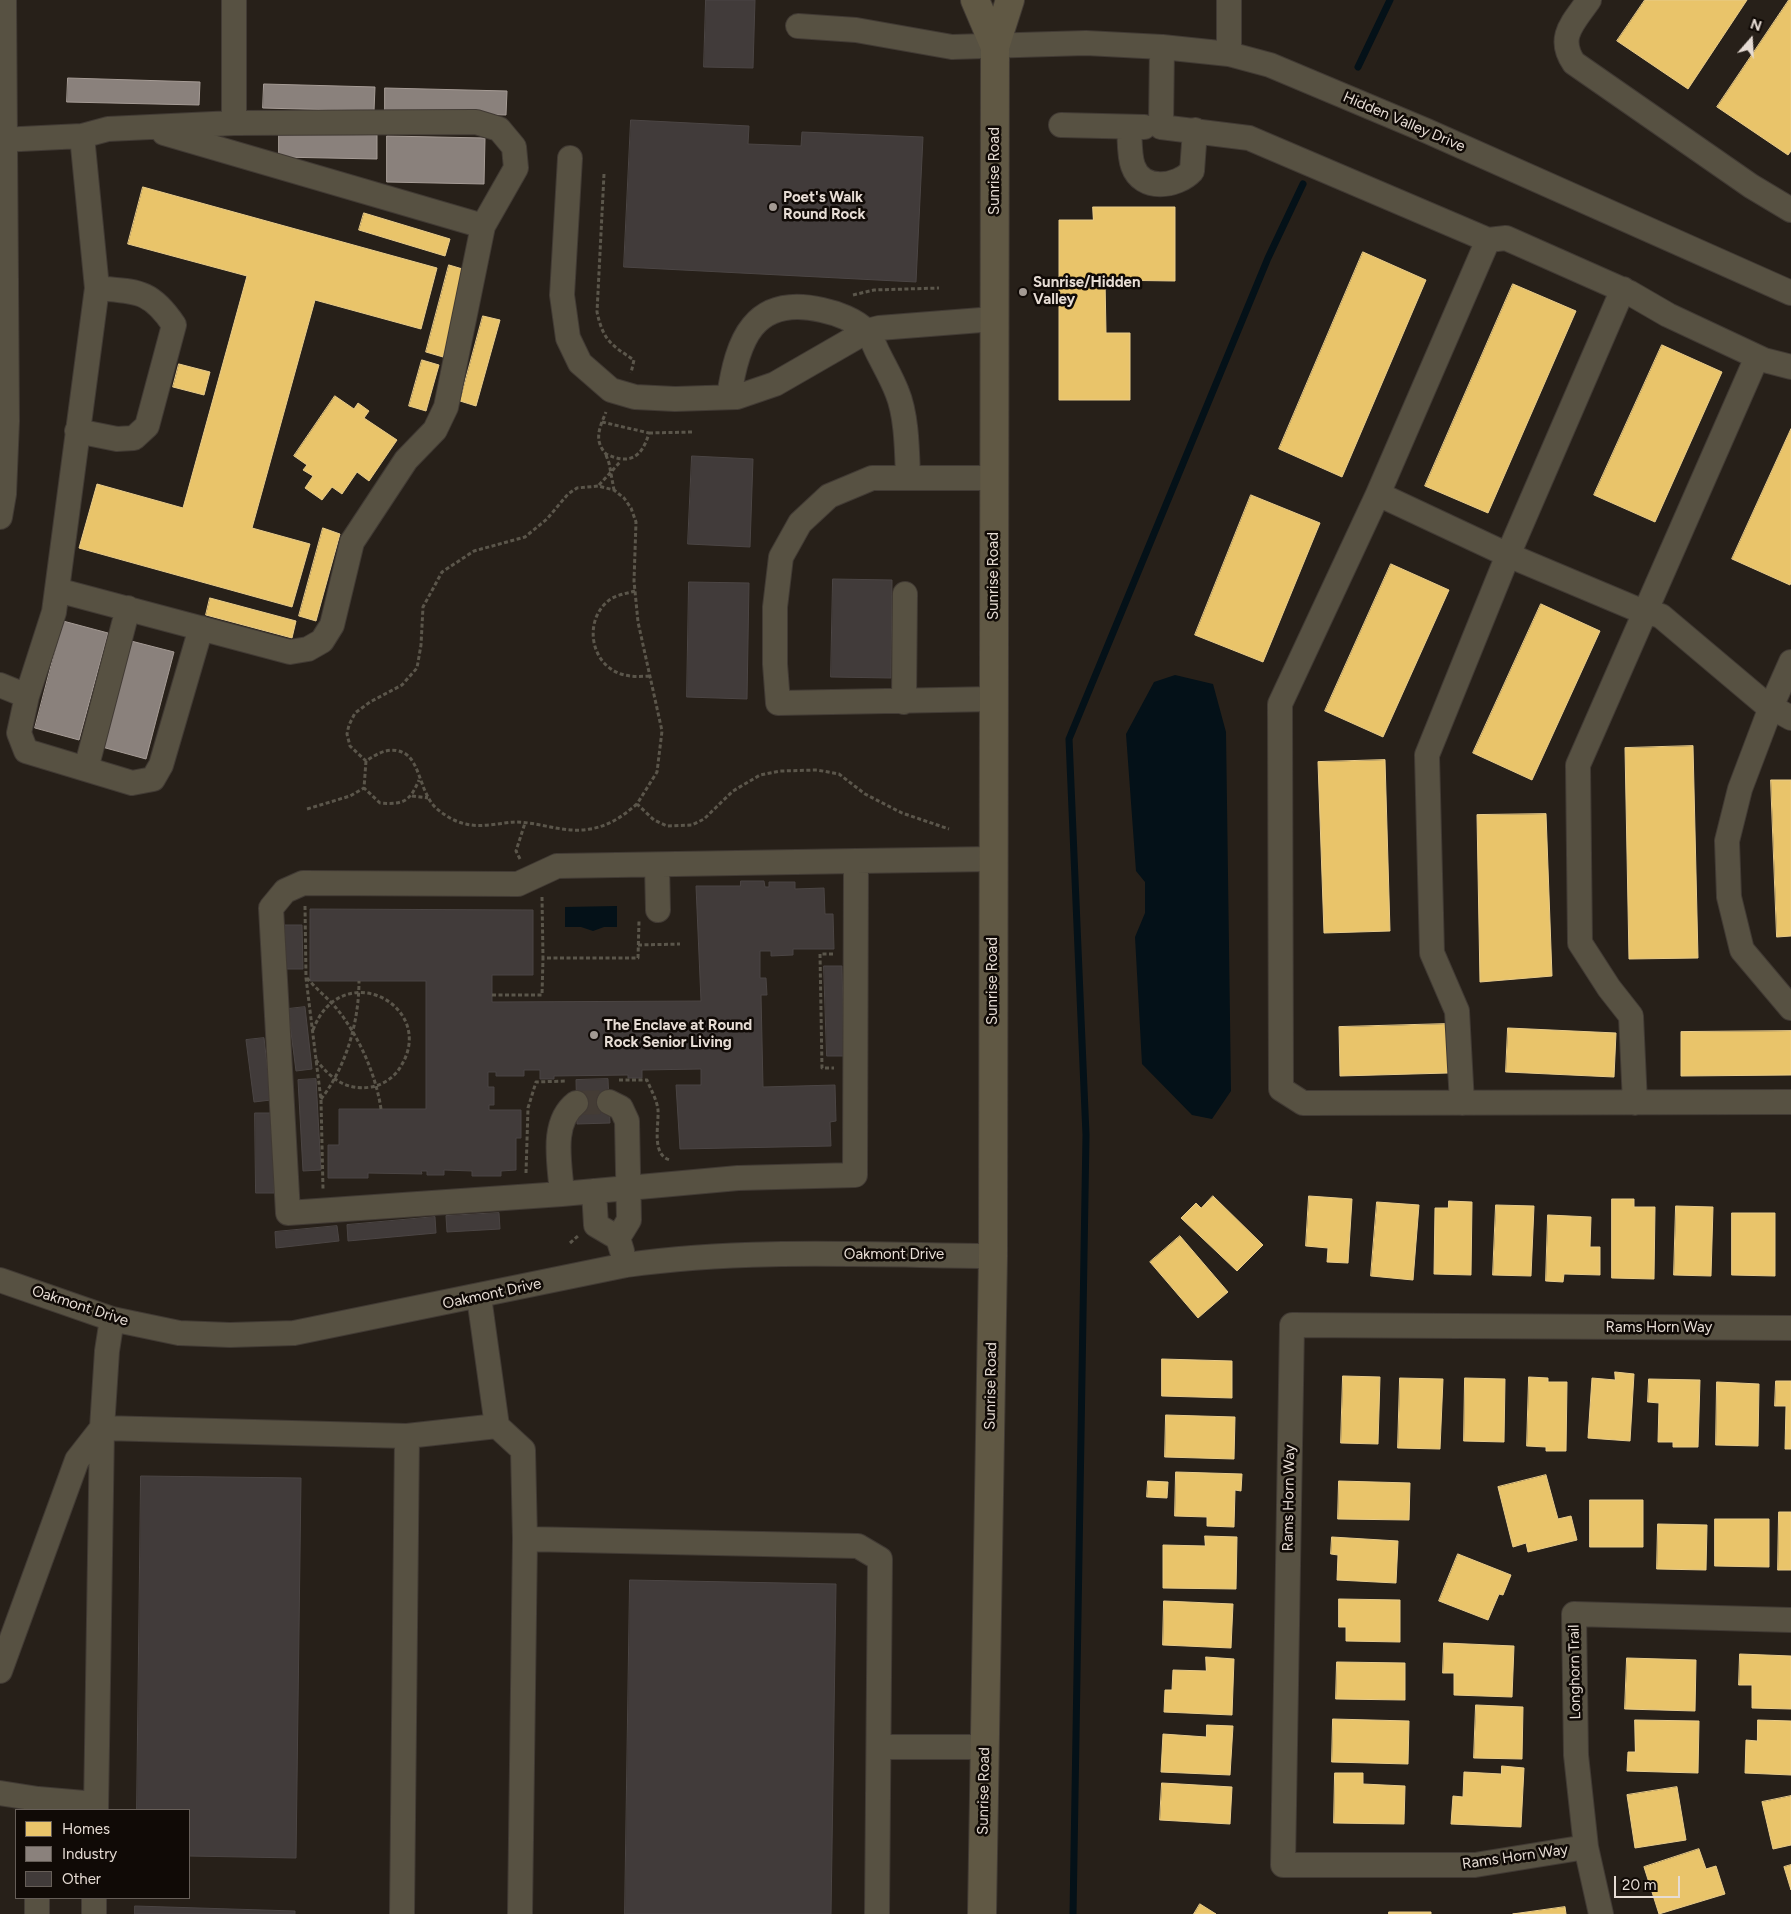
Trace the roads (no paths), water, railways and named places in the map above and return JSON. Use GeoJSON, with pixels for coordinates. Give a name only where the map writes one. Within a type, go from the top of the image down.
{"type":"FeatureCollection","features":[{"type":"Feature","properties":{"kind":"main road","name":"Sunrise Road"},"geometry":{"type":"LineString","coordinates":[[975,0],[995,47]]}},
{"type":"Feature","properties":{"kind":"main road","name":"Sunrise Road"},"geometry":{"type":"LineString","coordinates":[[982,1914],[993,1256],[995,47],[1010,0]]}},
{"type":"Feature","properties":{"kind":"street"},"geometry":{"type":"LineString","coordinates":[[0,517],[4,494],[7,420],[3,140],[4,0]]}},
{"type":"Feature","properties":{"kind":"street"},"geometry":{"type":"LineString","coordinates":[[234,0],[234,123]]}},
{"type":"Feature","properties":{"kind":"street"},"geometry":{"type":"LineString","coordinates":[[1229,0],[1229,54]]}},
{"type":"Feature","properties":{"kind":"street"},"geometry":{"type":"LineString","coordinates":[[1589,0],[1570,28],[1566,38],[1566,47],[1574,63],[1750,186],[1791,210]]}},
{"type":"Feature","properties":{"kind":"street","name":"Hidden Valley Drive"},"geometry":{"type":"LineString","coordinates":[[798,26],[856,30],[952,47],[1086,43],[1162,47],[1229,54],[1270,65],[1791,293]]}},
{"type":"Feature","properties":{"kind":"street"},"geometry":{"type":"LineString","coordinates":[[1161,127],[1162,47]]}},
{"type":"Feature","properties":{"kind":"street"},"geometry":{"type":"LineString","coordinates":[[3,140],[82,136],[108,129],[234,123],[476,122],[499,129],[514,147],[516,168],[483,226],[446,407],[435,430],[406,460],[352,542],[332,625],[322,640],[308,648],[290,652],[57,590]]}},
{"type":"Feature","properties":{"kind":"street"},"geometry":{"type":"LineString","coordinates":[[1060,125],[1161,127],[1249,138],[1488,240],[1506,238],[1623,290],[1668,315],[1757,357],[1791,367]]}},
{"type":"Feature","properties":{"kind":"street"},"geometry":{"type":"LineString","coordinates":[[145,127],[483,226]]}},
{"type":"Feature","properties":{"kind":"street"},"geometry":{"type":"LineString","coordinates":[[1129,127],[1133,166],[1141,177],[1151,183],[1164,185],[1182,180],[1192,171],[1195,130]]}},
{"type":"Feature","properties":{"kind":"street"},"geometry":{"type":"LineString","coordinates":[[82,136],[97,288],[54,612],[27,696],[19,733],[26,751],[132,783],[153,779],[160,765],[201,628]]}},
{"type":"Feature","properties":{"kind":"street"},"geometry":{"type":"LineString","coordinates":[[570,158],[562,295],[568,338],[580,363],[612,390],[635,397],[675,399],[729,397],[752,393],[775,384],[867,331],[878,328],[994,319]]}},
{"type":"Feature","properties":{"kind":"street"},"geometry":{"type":"LineString","coordinates":[[1488,240],[1378,494],[1280,704],[1281,1089],[1304,1103],[1791,1102]]}},
{"type":"Feature","properties":{"kind":"street"},"geometry":{"type":"LineString","coordinates":[[77,432],[117,439],[134,438],[147,426],[174,325],[161,306],[145,295],[97,288]]}},
{"type":"Feature","properties":{"kind":"street"},"geometry":{"type":"LineString","coordinates":[[1462,1103],[1457,1011],[1432,953],[1426,755],[1508,555],[1623,290]]}},
{"type":"Feature","properties":{"kind":"street"},"geometry":{"type":"LineString","coordinates":[[729,397],[736,354],[747,332],[758,321],[774,311],[796,307],[814,308],[841,316],[867,331],[898,393],[906,443],[908,478]]}},
{"type":"Feature","properties":{"kind":"street"},"geometry":{"type":"LineString","coordinates":[[1635,1103],[1631,1016],[1609,988],[1580,943],[1578,765],[1757,357]]}},
{"type":"Feature","properties":{"kind":"street"},"geometry":{"type":"LineString","coordinates":[[994,478],[872,478],[829,496],[800,523],[781,556],[775,607],[778,703],[994,699]]}},
{"type":"Feature","properties":{"kind":"street"},"geometry":{"type":"LineString","coordinates":[[1378,494],[1508,555],[1661,616],[1781,712]]}},
{"type":"Feature","properties":{"kind":"street"},"geometry":{"type":"LineString","coordinates":[[904,702],[905,594]]}},
{"type":"Feature","properties":{"kind":"street"},"geometry":{"type":"LineString","coordinates":[[86,769],[128,608]]}},
{"type":"Feature","properties":{"kind":"street"},"geometry":{"type":"LineString","coordinates":[[1791,662],[1781,712],[1740,789],[1727,841],[1729,897],[1742,950],[1791,1008]]}},
{"type":"Feature","properties":{"kind":"street"},"geometry":{"type":"LineString","coordinates":[[0,685],[27,696]]}},
{"type":"Feature","properties":{"kind":"street"},"geometry":{"type":"LineString","coordinates":[[856,861],[855,1175],[738,1178],[562,1194],[288,1213],[271,908],[285,890],[302,883],[518,884],[557,866],[657,865],[856,861],[993,859]]}},
{"type":"Feature","properties":{"kind":"street"},"geometry":{"type":"LineString","coordinates":[[648,913],[657,865]]}},
{"type":"Feature","properties":{"kind":"street"},"geometry":{"type":"LineString","coordinates":[[562,1194],[559,1129],[576,1092]]}},
{"type":"Feature","properties":{"kind":"street"},"geometry":{"type":"LineString","coordinates":[[609,1102],[621,1108],[626,1121],[629,1220],[618,1238]]}},
{"type":"Feature","properties":{"kind":"street"},"geometry":{"type":"LineString","coordinates":[[594,1191],[596,1225],[618,1238],[626,1265]]}},
{"type":"Feature","properties":{"kind":"street","name":"Oakmont Drive"},"geometry":{"type":"LineString","coordinates":[[0,1280],[112,1319],[180,1333],[230,1335],[294,1333],[479,1297],[626,1265],[680,1258],[736,1255],[993,1256]]}},
{"type":"Feature","properties":{"kind":"street"},"geometry":{"type":"LineString","coordinates":[[479,1297],[498,1426],[523,1450],[525,1539],[520,1914]]}},
{"type":"Feature","properties":{"kind":"street"},"geometry":{"type":"LineString","coordinates":[[0,1793],[38,1805],[96,1807],[102,1428],[107,1351],[112,1319]]}},
{"type":"Feature","properties":{"kind":"street","name":"Rams Horn Way"},"geometry":{"type":"LineString","coordinates":[[1586,1848],[1474,1865],[1283,1865],[1292,1326],[1791,1328]]}},
{"type":"Feature","properties":{"kind":"street"},"geometry":{"type":"LineString","coordinates":[[102,1428],[408,1436],[498,1426]]}},
{"type":"Feature","properties":{"kind":"street"},"geometry":{"type":"LineString","coordinates":[[0,1671],[77,1460],[102,1428]]}},
{"type":"Feature","properties":{"kind":"street"},"geometry":{"type":"LineString","coordinates":[[402,1914],[408,1436]]}},
{"type":"Feature","properties":{"kind":"street"},"geometry":{"type":"LineString","coordinates":[[525,1539],[858,1546],[880,1559],[877,1914]]}},
{"type":"Feature","properties":{"kind":"street","name":"Longhorn Trail"},"geometry":{"type":"LineString","coordinates":[[1601,1914],[1586,1848],[1576,1755],[1574,1614],[1791,1620]]}},
{"type":"Feature","properties":{"kind":"street"},"geometry":{"type":"LineString","coordinates":[[879,1748],[984,1747]]}},
{"type":"Feature","properties":{"kind":"street"},"geometry":{"type":"LineString","coordinates":[[37,1899],[37,1914]]}},
{"type":"Feature","properties":{"kind":"street"},"geometry":{"type":"LineString","coordinates":[[94,1899],[94,1914]]}},
{"type":"Feature","properties":{"kind":"waterway"},"geometry":{"type":"LineString","coordinates":[[1358,67],[1390,0]]}},
{"type":"Feature","properties":{"kind":"waterway"},"geometry":{"type":"LineString","coordinates":[[1073,1914],[1086,1135],[1069,739],[1268,258],[1303,184]]}},
{"type":"Feature","properties":{"kind":"tunnel"},"geometry":{"type":"LineString","coordinates":[[576,1103],[609,1102]]}},
{"type":"Feature","properties":{"kind":"place","name":"Poet's Walk Round Rock"},"geometry":{"type":"Point","coordinates":[773,207]}},
{"type":"Feature","properties":{"kind":"place","name":"Sunrise/Hidden Valley"},"geometry":{"type":"Point","coordinates":[1023,292]}},
{"type":"Feature","properties":{"kind":"place","name":"The Enclave at Round Rock Senior Living"},"geometry":{"type":"Point","coordinates":[594,1035]}}]}
